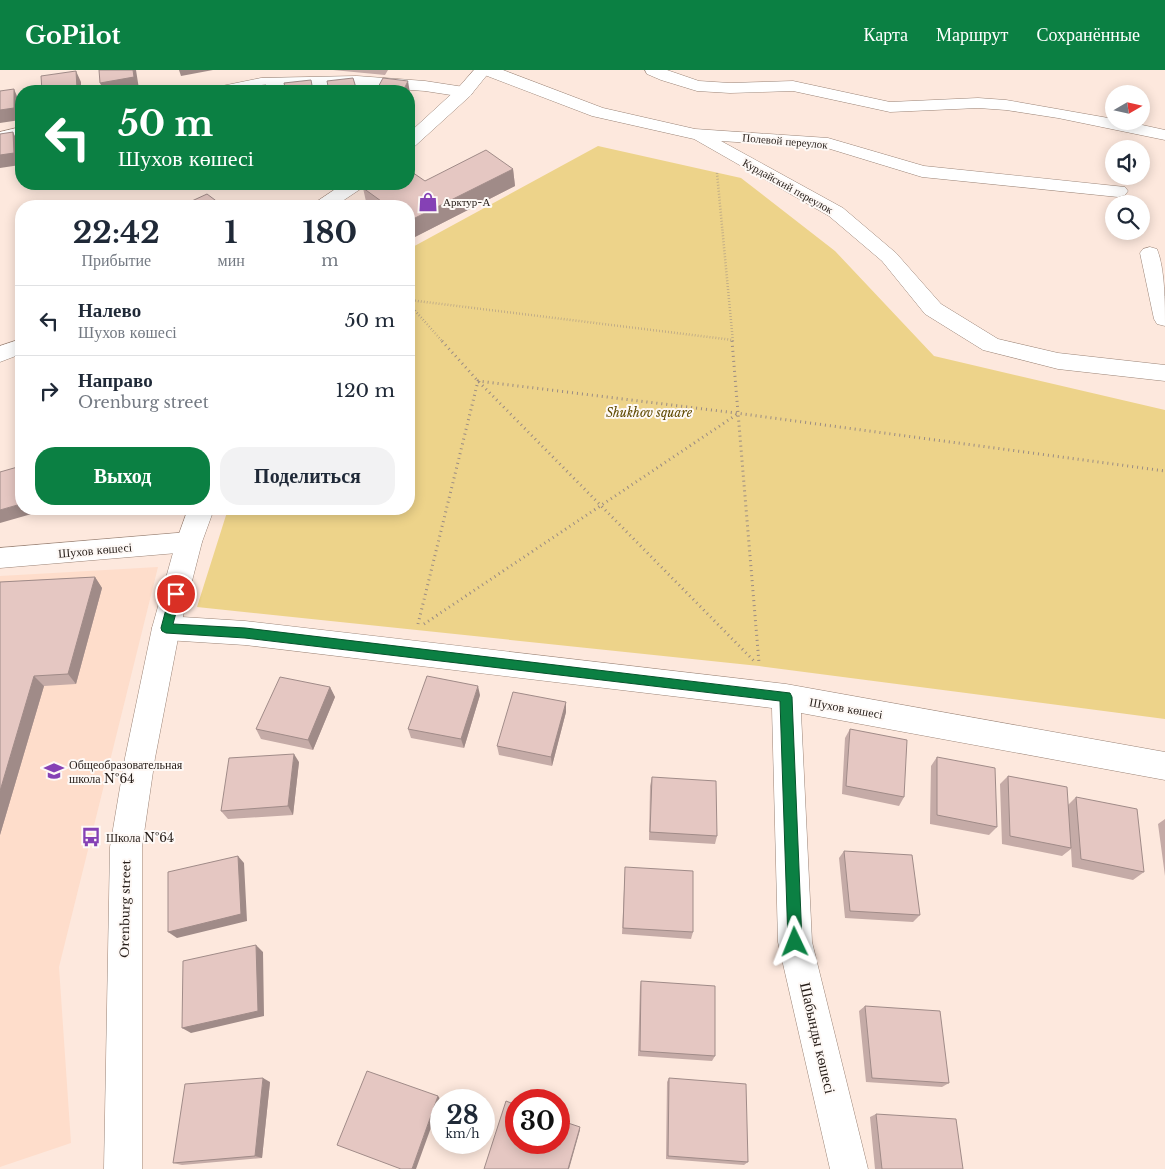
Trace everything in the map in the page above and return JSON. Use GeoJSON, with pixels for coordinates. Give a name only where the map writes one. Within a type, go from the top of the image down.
{"type":"FeatureCollection","features":[{"type":"Feature","properties":{"kind":"street"},"geometry":{"type":"LineString","coordinates":[[415,137],[464,92],[483,70]]}},
{"type":"Feature","properties":{"kind":"street","name":"Полевой переулок"},"geometry":{"type":"LineString","coordinates":[[488,70],[598,112],[695,134],[828,143],[922,171],[1118,192]]}},
{"type":"Feature","properties":{"kind":"street"},"geometry":{"type":"LineString","coordinates":[[653,70],[697,86],[730,88],[793,86],[890,107],[978,103],[1006,105],[1058,113],[1165,135]]}},
{"type":"Feature","properties":{"kind":"street"},"geometry":{"type":"LineString","coordinates":[[256,85],[357,81],[412,85]]}},
{"type":"Feature","properties":{"kind":"street"},"geometry":{"type":"LineString","coordinates":[[415,85],[464,92]]}},
{"type":"Feature","properties":{"kind":"street"},"geometry":{"type":"LineString","coordinates":[[0,136],[15,133]]}},
{"type":"Feature","properties":{"kind":"street","name":"Курдайский переулок"},"geometry":{"type":"LineString","coordinates":[[695,134],[836,212],[889,257],[933,309],[991,345],[1058,361],[1165,373]]}},
{"type":"Feature","properties":{"kind":"street"},"geometry":{"type":"LineString","coordinates":[[331,200],[346,190]]}},
{"type":"Feature","properties":{"kind":"street"},"geometry":{"type":"LineString","coordinates":[[1150,253],[1165,319]]}},
{"type":"Feature","properties":{"kind":"street"},"geometry":{"type":"LineString","coordinates":[[0,354],[15,348]]}},
{"type":"Feature","properties":{"kind":"street","name":"Orenburg street"},"geometry":{"type":"LineString","coordinates":[[124,1168],[126,847],[140,758],[166,628],[190,542],[200,515]]}},
{"type":"Feature","properties":{"kind":"street","name":"Шухов көшесі"},"geometry":{"type":"LineString","coordinates":[[0,558],[190,542]]}},
{"type":"Feature","properties":{"kind":"street","name":"Шухов көшесі"},"geometry":{"type":"LineString","coordinates":[[166,628],[245,633],[786,697],[1165,766]]}},
{"type":"Feature","properties":{"kind":"street","name":"Шабынды көшесі"},"geometry":{"type":"LineString","coordinates":[[786,697],[795,942],[849,1169]]}},
{"type":"Feature","properties":{"kind":"path"},"geometry":{"type":"LineString","coordinates":[[695,134],[717,172],[733,340],[759,666]]}},
{"type":"Feature","properties":{"kind":"path"},"geometry":{"type":"LineString","coordinates":[[415,301],[733,340]]}},
{"type":"Feature","properties":{"kind":"path"},"geometry":{"type":"LineString","coordinates":[[415,311],[478,380],[759,666]]}},
{"type":"Feature","properties":{"kind":"path"},"geometry":{"type":"LineString","coordinates":[[478,380],[416,630],[739,412]]}},
{"type":"Feature","properties":{"kind":"path"},"geometry":{"type":"LineString","coordinates":[[478,380],[739,412],[843,429],[1165,471]]}},
{"type":"Feature","properties":{"kind":"path"},"geometry":{"type":"LineString","coordinates":[[749,665],[759,666]]}},
{"type":"Feature","properties":{"kind":"shaded area","name":"Общеобразовательная школа №64"},"geometry":{"type":"Polygon","coordinates":[[[158,567],[59,967],[71,1143],[0,1167],[0,576],[158,567]]]}},
{"type":"Feature","properties":{"kind":"green space","name":"Shukhov square"},"geometry":{"type":"Polygon","coordinates":[[[598,146],[741,178],[835,251],[934,356],[1165,410],[1165,719],[759,666],[197,607],[226,515],[415,515],[415,246],[598,146]]]}},
{"type":"Feature","properties":{"kind":"building"},"geometry":{"type":"Polygon","coordinates":[[[99,70],[133,70],[134,77],[100,83],[99,70]]]}},
{"type":"Feature","properties":{"kind":"building"},"geometry":{"type":"Polygon","coordinates":[[[76,71],[77,85],[42,85],[41,76],[76,71]]]}},
{"type":"Feature","properties":{"kind":"building"},"geometry":{"type":"Polygon","coordinates":[[[353,78],[355,85],[328,85],[327,81],[353,78]]]}},
{"type":"Feature","properties":{"kind":"building"},"geometry":{"type":"Polygon","coordinates":[[[383,78],[408,81],[406,85],[379,85],[383,78]]]}},
{"type":"Feature","properties":{"kind":"building"},"geometry":{"type":"Polygon","coordinates":[[[311,80],[312,85],[284,85],[284,83],[311,80]]]}},
{"type":"Feature","properties":{"kind":"building"},"geometry":{"type":"Polygon","coordinates":[[[14,89],[14,108],[0,110],[0,91],[14,89]]]}},
{"type":"Feature","properties":{"kind":"building"},"geometry":{"type":"Polygon","coordinates":[[[13,132],[14,153],[0,155],[0,134],[13,132]]]}},
{"type":"Feature","properties":{"kind":"building"},"geometry":{"type":"Polygon","coordinates":[[[486,150],[513,169],[415,218],[415,200],[380,200],[366,190],[415,190],[415,174],[425,181],[486,150]]]}},
{"type":"Feature","properties":{"kind":"building"},"geometry":{"type":"Polygon","coordinates":[[[207,194],[215,200],[194,200],[207,194]]]}},
{"type":"Feature","properties":{"kind":"building"},"geometry":{"type":"Polygon","coordinates":[[[15,468],[15,506],[0,510],[0,472],[15,468]]]}},
{"type":"Feature","properties":{"kind":"building"},"geometry":{"type":"Polygon","coordinates":[[[95,577],[68,674],[34,676],[0,791],[0,582],[95,577]]]}},
{"type":"Feature","properties":{"kind":"building"},"geometry":{"type":"Polygon","coordinates":[[[427,676],[478,686],[461,739],[408,729],[427,676]]]}},
{"type":"Feature","properties":{"kind":"building"},"geometry":{"type":"Polygon","coordinates":[[[280,677],[330,687],[308,740],[256,729],[280,677]]]}},
{"type":"Feature","properties":{"kind":"building"},"geometry":{"type":"Polygon","coordinates":[[[513,692],[566,702],[551,757],[497,746],[513,692]]]}},
{"type":"Feature","properties":{"kind":"building"},"geometry":{"type":"Polygon","coordinates":[[[850,729],[907,740],[904,797],[846,786],[850,729]]]}},
{"type":"Feature","properties":{"kind":"building"},"geometry":{"type":"Polygon","coordinates":[[[294,754],[288,806],[221,811],[229,758],[294,754]]]}},
{"type":"Feature","properties":{"kind":"building"},"geometry":{"type":"Polygon","coordinates":[[[937,757],[995,768],[997,827],[937,815],[937,757]]]}},
{"type":"Feature","properties":{"kind":"building"},"geometry":{"type":"Polygon","coordinates":[[[1008,776],[1067,787],[1071,848],[1010,836],[1008,776]]]}},
{"type":"Feature","properties":{"kind":"building"},"geometry":{"type":"Polygon","coordinates":[[[652,777],[716,781],[717,836],[650,832],[652,777]]]}},
{"type":"Feature","properties":{"kind":"building"},"geometry":{"type":"Polygon","coordinates":[[[1076,797],[1137,809],[1144,872],[1081,859],[1076,797]]]}},
{"type":"Feature","properties":{"kind":"building"},"geometry":{"type":"Polygon","coordinates":[[[844,851],[912,855],[920,915],[850,911],[844,851]]]}},
{"type":"Feature","properties":{"kind":"building"},"geometry":{"type":"Polygon","coordinates":[[[238,856],[241,914],[168,932],[168,872],[238,856]]]}},
{"type":"Feature","properties":{"kind":"building"},"geometry":{"type":"Polygon","coordinates":[[[625,867],[693,871],[693,932],[623,928],[625,867]]]}},
{"type":"Feature","properties":{"kind":"building"},"geometry":{"type":"Polygon","coordinates":[[[256,945],[258,1011],[182,1028],[183,961],[256,945]]]}},
{"type":"Feature","properties":{"kind":"building"},"geometry":{"type":"Polygon","coordinates":[[[641,981],[715,986],[715,1056],[640,1051],[641,981]]]}},
{"type":"Feature","properties":{"kind":"building"},"geometry":{"type":"Polygon","coordinates":[[[865,1006],[940,1011],[949,1083],[872,1078],[865,1006]]]}},
{"type":"Feature","properties":{"kind":"building"},"geometry":{"type":"Polygon","coordinates":[[[367,1071],[430,1093],[430,1118],[412,1169],[401,1169],[337,1145],[367,1071]]]}},
{"type":"Feature","properties":{"kind":"building"},"geometry":{"type":"Polygon","coordinates":[[[263,1078],[255,1156],[173,1163],[185,1084],[263,1078]]]}},
{"type":"Feature","properties":{"kind":"building"},"geometry":{"type":"Polygon","coordinates":[[[669,1078],[746,1084],[748,1162],[668,1156],[669,1078]]]}},
{"type":"Feature","properties":{"kind":"building"},"geometry":{"type":"Polygon","coordinates":[[[505,1104],[505,1154],[570,1154],[570,1124],[580,1127],[568,1169],[484,1169],[489,1154],[495,1154],[495,1135],[505,1104]]]}},
{"type":"Feature","properties":{"kind":"building"},"geometry":{"type":"Polygon","coordinates":[[[876,1114],[956,1119],[963,1169],[882,1169],[876,1114]]]}},
{"type":"Feature","properties":{"kind":"place","name":"Арктур-А"},"geometry":{"type":"Point","coordinates":[428,202]}},
{"type":"Feature","properties":{"kind":"place","name":"Общеобразовательная школа №64"},"geometry":{"type":"Point","coordinates":[54,771]}},
{"type":"Feature","properties":{"kind":"place","name":"Школа №64"},"geometry":{"type":"Point","coordinates":[91,837]}},
{"type":"Feature","properties":{"kind":"route"},"geometry":{"type":"LineString","coordinates":[[176,594],[166,628],[245,633],[786,697],[795,942]]}}]}
